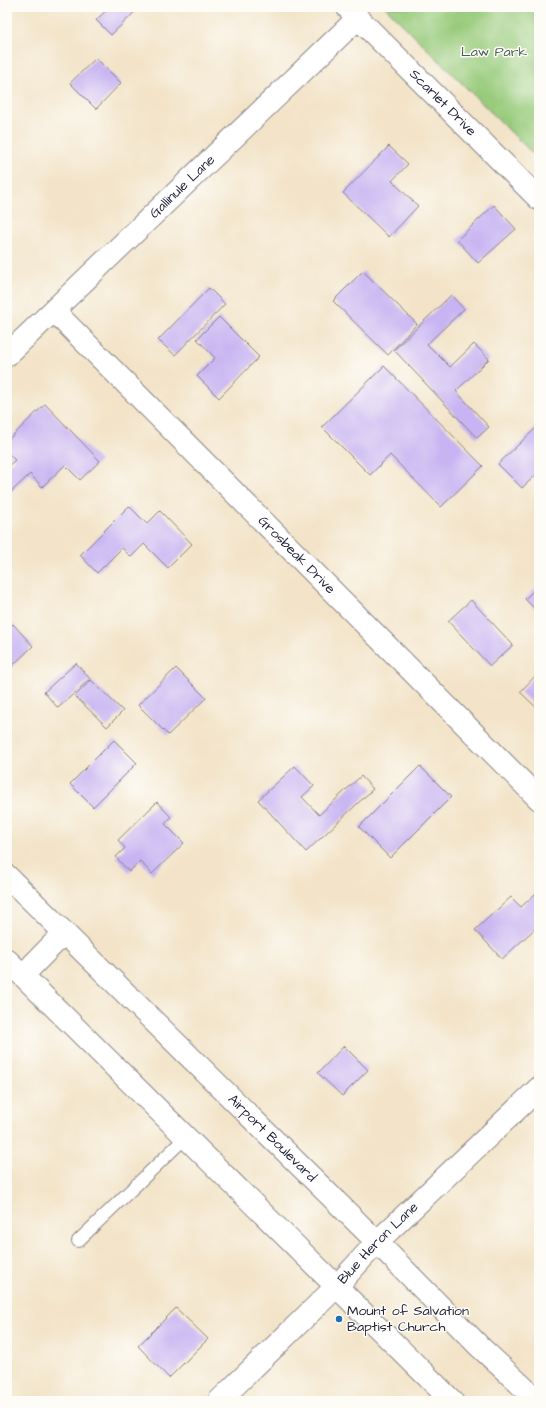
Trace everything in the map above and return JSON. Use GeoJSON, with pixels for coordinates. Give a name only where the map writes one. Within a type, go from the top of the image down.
{"type":"FeatureCollection","features":[{"type":"Feature","properties":{"kind":"street","name":"Scarlet Drive"},"geometry":{"type":"LineString","coordinates":[[352,12],[539,199]]}},
{"type":"Feature","properties":{"kind":"street","name":"Gallinule Lane"},"geometry":{"type":"LineString","coordinates":[[7,356],[54,311],[352,12]]}},
{"type":"Feature","properties":{"kind":"street","name":"Grosbeak Drive"},"geometry":{"type":"LineString","coordinates":[[54,311],[539,799]]}},
{"type":"Feature","properties":{"kind":"street","name":"Airport Boulevard"},"geometry":{"type":"LineString","coordinates":[[7,876],[377,1242],[479,1346],[538,1401]]}},
{"type":"Feature","properties":{"kind":"street"},"geometry":{"type":"LineString","coordinates":[[23,975],[64,933]]}},
{"type":"Feature","properties":{"kind":"street"},"geometry":{"type":"LineString","coordinates":[[7,960],[452,1401]]}},
{"type":"Feature","properties":{"kind":"street","name":"Blue Heron Lane"},"geometry":{"type":"LineString","coordinates":[[219,1401],[337,1286],[377,1242],[539,1088]]}},
{"type":"Feature","properties":{"kind":"lane"},"geometry":{"type":"LineString","coordinates":[[78,1242],[186,1137]]}},
{"type":"Feature","properties":{"kind":"green space","name":"Law Park"},"geometry":{"type":"Polygon","coordinates":[[[385,7],[539,7],[539,160],[385,7]]]}},
{"type":"Feature","properties":{"kind":"building"},"geometry":{"type":"Polygon","coordinates":[[[110,7],[140,7],[111,35],[96,20],[110,7]]]}},
{"type":"Feature","properties":{"kind":"building"},"geometry":{"type":"Polygon","coordinates":[[[96,58],[121,83],[96,109],[70,83],[96,58]]]}},
{"type":"Feature","properties":{"kind":"building"},"geometry":{"type":"Polygon","coordinates":[[[389,146],[408,164],[392,181],[418,206],[389,237],[343,193],[389,146]]]}},
{"type":"Feature","properties":{"kind":"building"},"geometry":{"type":"Polygon","coordinates":[[[494,205],[516,229],[478,263],[457,240],[494,205]]]}},
{"type":"Feature","properties":{"kind":"building"},"geometry":{"type":"Polygon","coordinates":[[[363,271],[417,324],[388,355],[333,301],[363,271]]]}},
{"type":"Feature","properties":{"kind":"building"},"geometry":{"type":"Polygon","coordinates":[[[209,288],[225,304],[175,355],[158,340],[209,288]]]}},
{"type":"Feature","properties":{"kind":"building"},"geometry":{"type":"Polygon","coordinates":[[[451,295],[464,309],[427,344],[450,367],[474,344],[489,359],[456,391],[489,427],[477,438],[394,350],[451,295]]]}},
{"type":"Feature","properties":{"kind":"building"},"geometry":{"type":"Polygon","coordinates":[[[219,317],[259,357],[219,398],[197,376],[215,358],[197,339],[219,317]]]}},
{"type":"Feature","properties":{"kind":"building"},"geometry":{"type":"Polygon","coordinates":[[[384,366],[483,466],[441,507],[390,455],[370,475],[322,427],[384,366]]]}},
{"type":"Feature","properties":{"kind":"building"},"geometry":{"type":"Polygon","coordinates":[[[45,404],[100,461],[80,480],[65,465],[42,487],[30,474],[10,493],[7,489],[7,467],[15,460],[7,452],[7,441],[45,404]]]}},
{"type":"Feature","properties":{"kind":"building"},"geometry":{"type":"Polygon","coordinates":[[[539,425],[539,472],[522,488],[498,464],[539,425]]]}},
{"type":"Feature","properties":{"kind":"building"},"geometry":{"type":"Polygon","coordinates":[[[129,506],[147,524],[160,511],[192,544],[168,568],[144,544],[131,557],[122,548],[97,573],[80,555],[129,506]]]}},
{"type":"Feature","properties":{"kind":"building"},"geometry":{"type":"Polygon","coordinates":[[[539,585],[539,613],[525,599],[539,585]]]}},
{"type":"Feature","properties":{"kind":"building"},"geometry":{"type":"Polygon","coordinates":[[[471,600],[513,645],[490,666],[448,621],[471,600]]]}},
{"type":"Feature","properties":{"kind":"building"},"geometry":{"type":"Polygon","coordinates":[[[13,624],[33,646],[7,671],[7,630],[13,624]]]}},
{"type":"Feature","properties":{"kind":"building"},"geometry":{"type":"Polygon","coordinates":[[[76,663],[90,679],[58,708],[44,692],[76,663]]]}},
{"type":"Feature","properties":{"kind":"building"},"geometry":{"type":"Polygon","coordinates":[[[176,668],[206,698],[168,735],[138,705],[176,668]]]}},
{"type":"Feature","properties":{"kind":"building"},"geometry":{"type":"Polygon","coordinates":[[[539,672],[539,710],[520,692],[539,672]]]}},
{"type":"Feature","properties":{"kind":"building"},"geometry":{"type":"Polygon","coordinates":[[[91,680],[123,711],[107,727],[75,696],[91,680]]]}},
{"type":"Feature","properties":{"kind":"building"},"geometry":{"type":"Polygon","coordinates":[[[114,740],[137,763],[93,807],[70,784],[114,740]]]}},
{"type":"Feature","properties":{"kind":"building"},"geometry":{"type":"Polygon","coordinates":[[[295,766],[314,786],[302,797],[319,815],[361,776],[373,789],[306,852],[258,800],[295,766]]]}},
{"type":"Feature","properties":{"kind":"building"},"geometry":{"type":"Polygon","coordinates":[[[420,766],[451,797],[390,858],[359,827],[420,766]]]}},
{"type":"Feature","properties":{"kind":"building"},"geometry":{"type":"Polygon","coordinates":[[[157,802],[171,817],[165,824],[184,843],[152,874],[140,861],[129,872],[116,857],[125,848],[118,840],[157,802]]]}},
{"type":"Feature","properties":{"kind":"building"},"geometry":{"type":"Polygon","coordinates":[[[535,894],[539,898],[539,925],[502,959],[475,930],[511,897],[521,907],[535,894]]]}},
{"type":"Feature","properties":{"kind":"building"},"geometry":{"type":"Polygon","coordinates":[[[344,1046],[368,1070],[342,1096],[318,1073],[344,1046]]]}},
{"type":"Feature","properties":{"kind":"building"},"geometry":{"type":"Polygon","coordinates":[[[176,1308],[208,1339],[169,1378],[138,1346],[176,1308]]]}},
{"type":"Feature","properties":{"kind":"place","name":"Mount of Salvation Baptist Church"},"geometry":{"type":"Point","coordinates":[339,1319]}}]}
